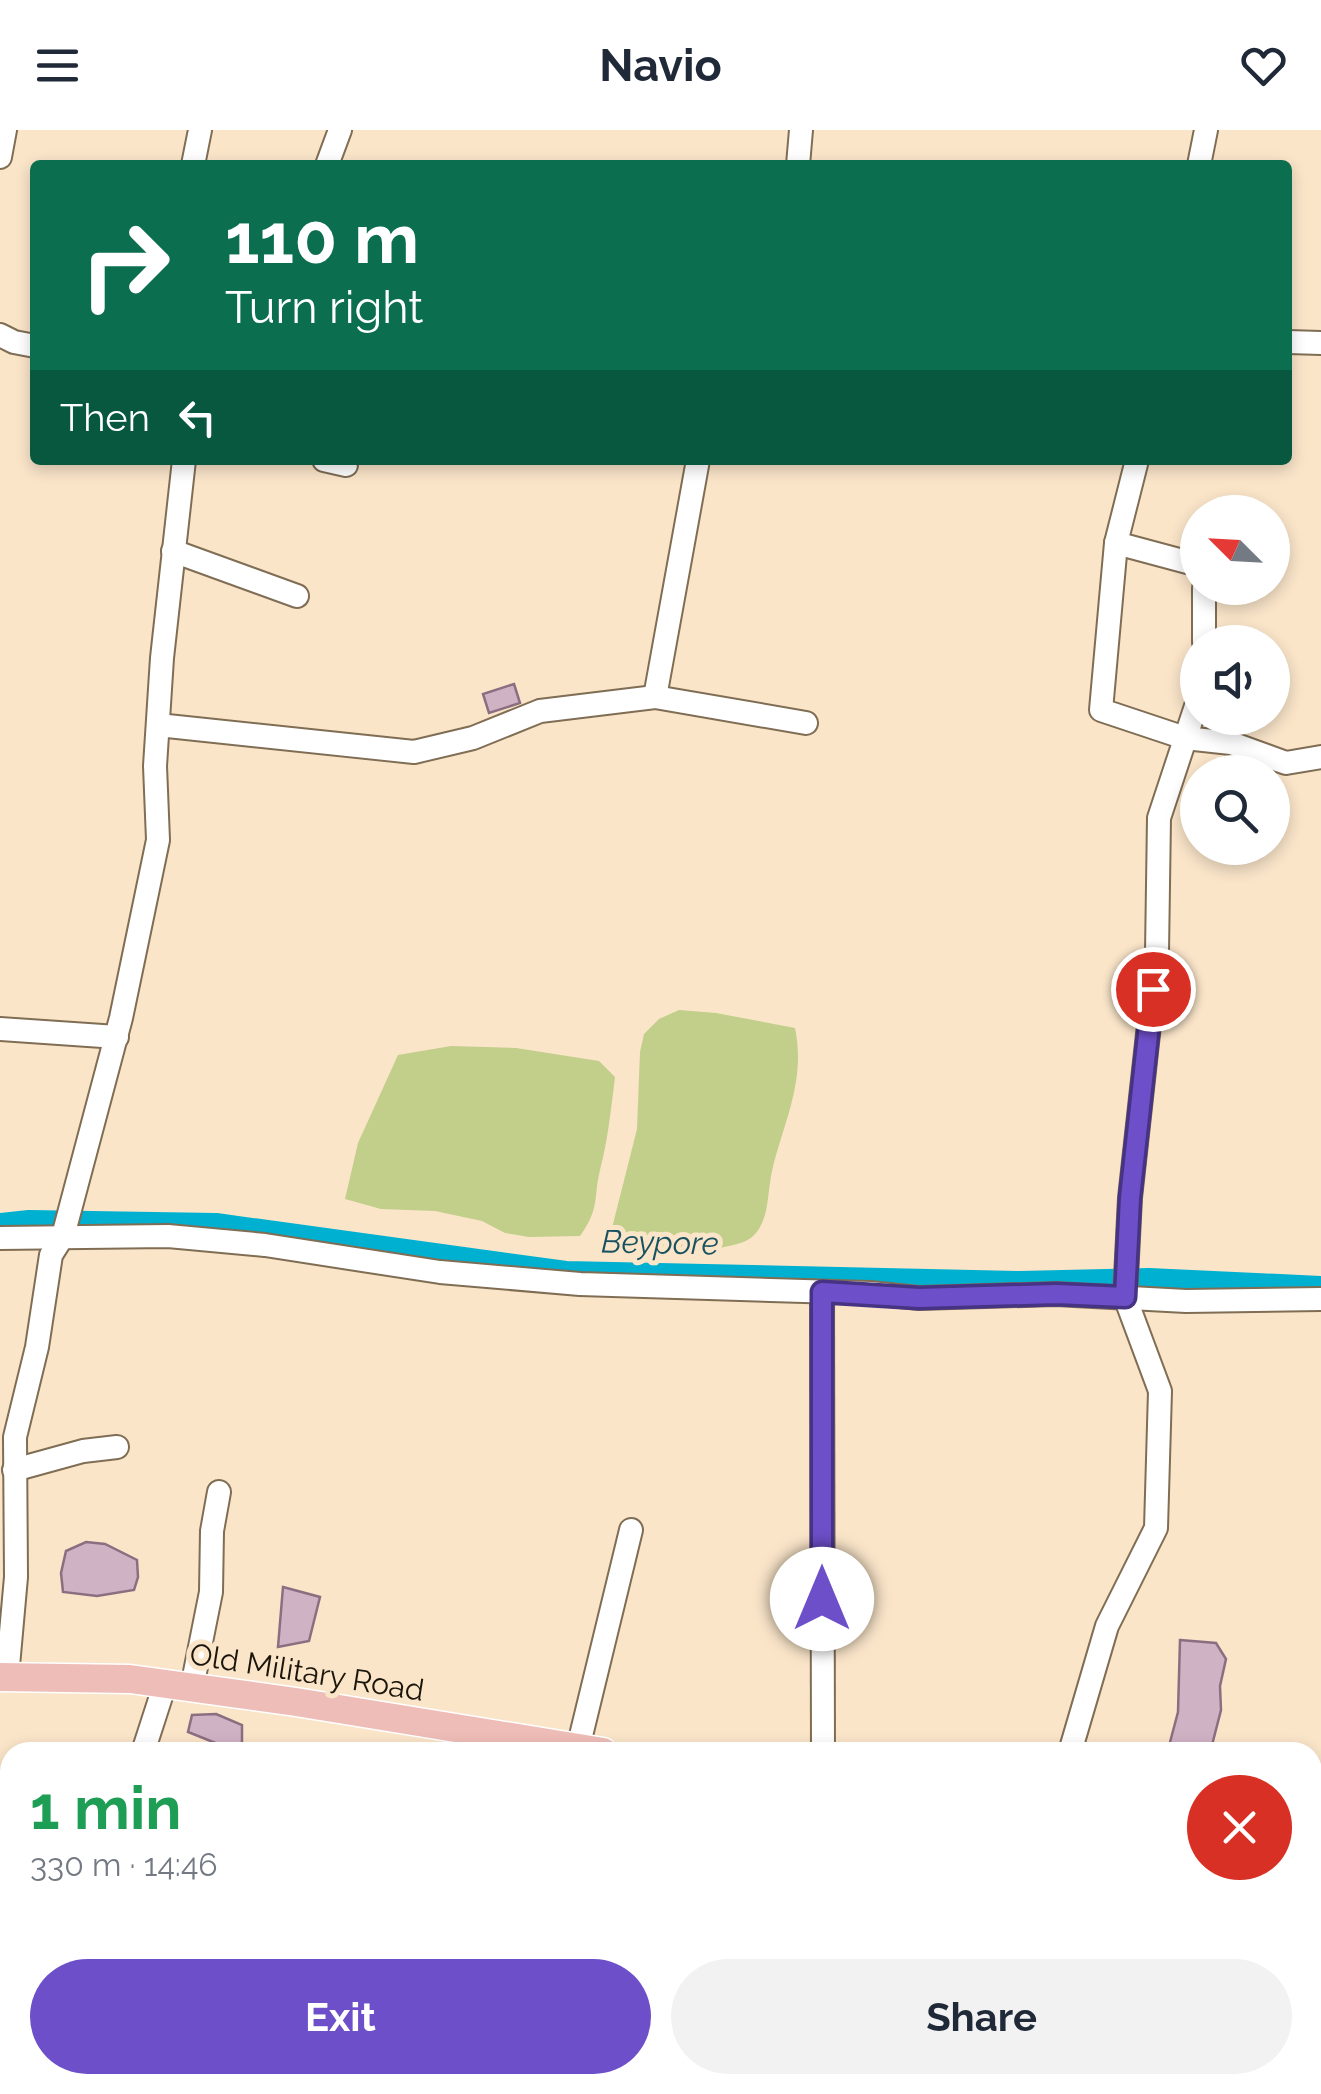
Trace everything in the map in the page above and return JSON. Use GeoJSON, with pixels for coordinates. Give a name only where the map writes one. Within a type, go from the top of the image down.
{"type":"FeatureCollection","features":[{"type":"Feature","properties":{"kind":"main road","name":"Old Military Road"},"geometry":{"type":"LineString","coordinates":[[4,1677],[130,1679],[497,1742]]}},
{"type":"Feature","properties":{"kind":"street"},"geometry":{"type":"LineString","coordinates":[[0,157],[6,130]]}},
{"type":"Feature","properties":{"kind":"street"},"geometry":{"type":"LineString","coordinates":[[194,160],[200,130]]}},
{"type":"Feature","properties":{"kind":"street"},"geometry":{"type":"LineString","coordinates":[[329,160],[340,130]]}},
{"type":"Feature","properties":{"kind":"street"},"geometry":{"type":"LineString","coordinates":[[798,160],[801,130]]}},
{"type":"Feature","properties":{"kind":"street"},"geometry":{"type":"LineString","coordinates":[[1200,160],[1206,130]]}},
{"type":"Feature","properties":{"kind":"street"},"geometry":{"type":"LineString","coordinates":[[0,335],[30,345]]}},
{"type":"Feature","properties":{"kind":"street"},"geometry":{"type":"LineString","coordinates":[[1292,342],[1321,343]]}},
{"type":"Feature","properties":{"kind":"street"},"geometry":{"type":"LineString","coordinates":[[4,1677],[16,1577],[15,1437],[37,1347],[52,1255],[63,1236],[116,1037],[158,840],[155,766],[183,465]]}},
{"type":"Feature","properties":{"kind":"street"},"geometry":{"type":"LineString","coordinates":[[656,697],[697,465]]}},
{"type":"Feature","properties":{"kind":"street"},"geometry":{"type":"LineString","coordinates":[[1136,465],[1116,543],[1101,710],[1185,738],[1230,743],[1286,763],[1321,757]]}},
{"type":"Feature","properties":{"kind":"street"},"geometry":{"type":"LineString","coordinates":[[1116,543],[1180,560]]}},
{"type":"Feature","properties":{"kind":"street"},"geometry":{"type":"LineString","coordinates":[[174,551],[297,596]]}},
{"type":"Feature","properties":{"kind":"street"},"geometry":{"type":"LineString","coordinates":[[158,726],[414,752],[473,738],[540,711],[656,697],[806,723]]}},
{"type":"Feature","properties":{"kind":"street"},"geometry":{"type":"LineString","coordinates":[[1073,1742],[1107,1626],[1156,1528],[1160,1390],[1125,1297],[1130,1198],[1157,952],[1158,818],[1186,735]]}},
{"type":"Feature","properties":{"kind":"street"},"geometry":{"type":"LineString","coordinates":[[0,1029],[116,1037]]}},
{"type":"Feature","properties":{"kind":"street"},"geometry":{"type":"LineString","coordinates":[[0,1238],[168,1236],[265,1245],[440,1272],[580,1284],[919,1298],[1056,1294],[1186,1301],[1321,1298]]}},
{"type":"Feature","properties":{"kind":"street"},"geometry":{"type":"LineString","coordinates":[[822,1292],[823,1742]]}},
{"type":"Feature","properties":{"kind":"street"},"geometry":{"type":"LineString","coordinates":[[14,1470],[83,1451],[117,1447]]}},
{"type":"Feature","properties":{"kind":"street"},"geometry":{"type":"LineString","coordinates":[[147,1742],[178,1686],[212,1592],[212,1531],[219,1492]]}},
{"type":"Feature","properties":{"kind":"street"},"geometry":{"type":"LineString","coordinates":[[591,1742],[631,1530]]}},
{"type":"Feature","properties":{"kind":"green space"},"geometry":{"type":"Polygon","coordinates":[[[679,1010],[795,1028],[796,1083],[772,1171],[765,1215],[752,1237],[729,1246],[693,1250],[641,1248],[611,1232],[637,1129],[644,1034],[659,1019],[679,1010]]]}},
{"type":"Feature","properties":{"kind":"green space"},"geometry":{"type":"Polygon","coordinates":[[[451,1046],[516,1048],[599,1061],[615,1077],[595,1204],[580,1236],[529,1237],[435,1211],[381,1209],[345,1199],[358,1143],[398,1055],[451,1046]]]}},
{"type":"Feature","properties":{"kind":"building"},"geometry":{"type":"Polygon","coordinates":[[[514,684],[520,703],[489,713],[483,694],[514,684]]]}},
{"type":"Feature","properties":{"kind":"building"},"geometry":{"type":"Polygon","coordinates":[[[86,1542],[105,1544],[137,1560],[134,1590],[97,1596],[63,1592],[61,1573],[66,1551],[86,1542]]]}},
{"type":"Feature","properties":{"kind":"building"},"geometry":{"type":"Polygon","coordinates":[[[283,1587],[320,1597],[309,1641],[278,1647],[283,1587]]]}},
{"type":"Feature","properties":{"kind":"building"},"geometry":{"type":"Polygon","coordinates":[[[1180,1640],[1216,1643],[1226,1659],[1220,1686],[1221,1710],[1213,1742],[1170,1742],[1178,1712],[1180,1640]]]}},
{"type":"Feature","properties":{"kind":"building"},"geometry":{"type":"Polygon","coordinates":[[[216,1714],[242,1725],[242,1742],[213,1742],[188,1732],[192,1715],[216,1714]]]}},
{"type":"Feature","properties":{"kind":"waterway","name":"Beypore"},"geometry":{"type":"LineString","coordinates":[[0,1223],[216,1223],[566,1271],[1019,1281],[1149,1278],[1321,1286]]}},
{"type":"Feature","properties":{"kind":"route"},"geometry":{"type":"LineString","coordinates":[[822,1599],[822,1292],[919,1298],[1056,1294],[1125,1297],[1130,1198],[1153,989]]}}]}
